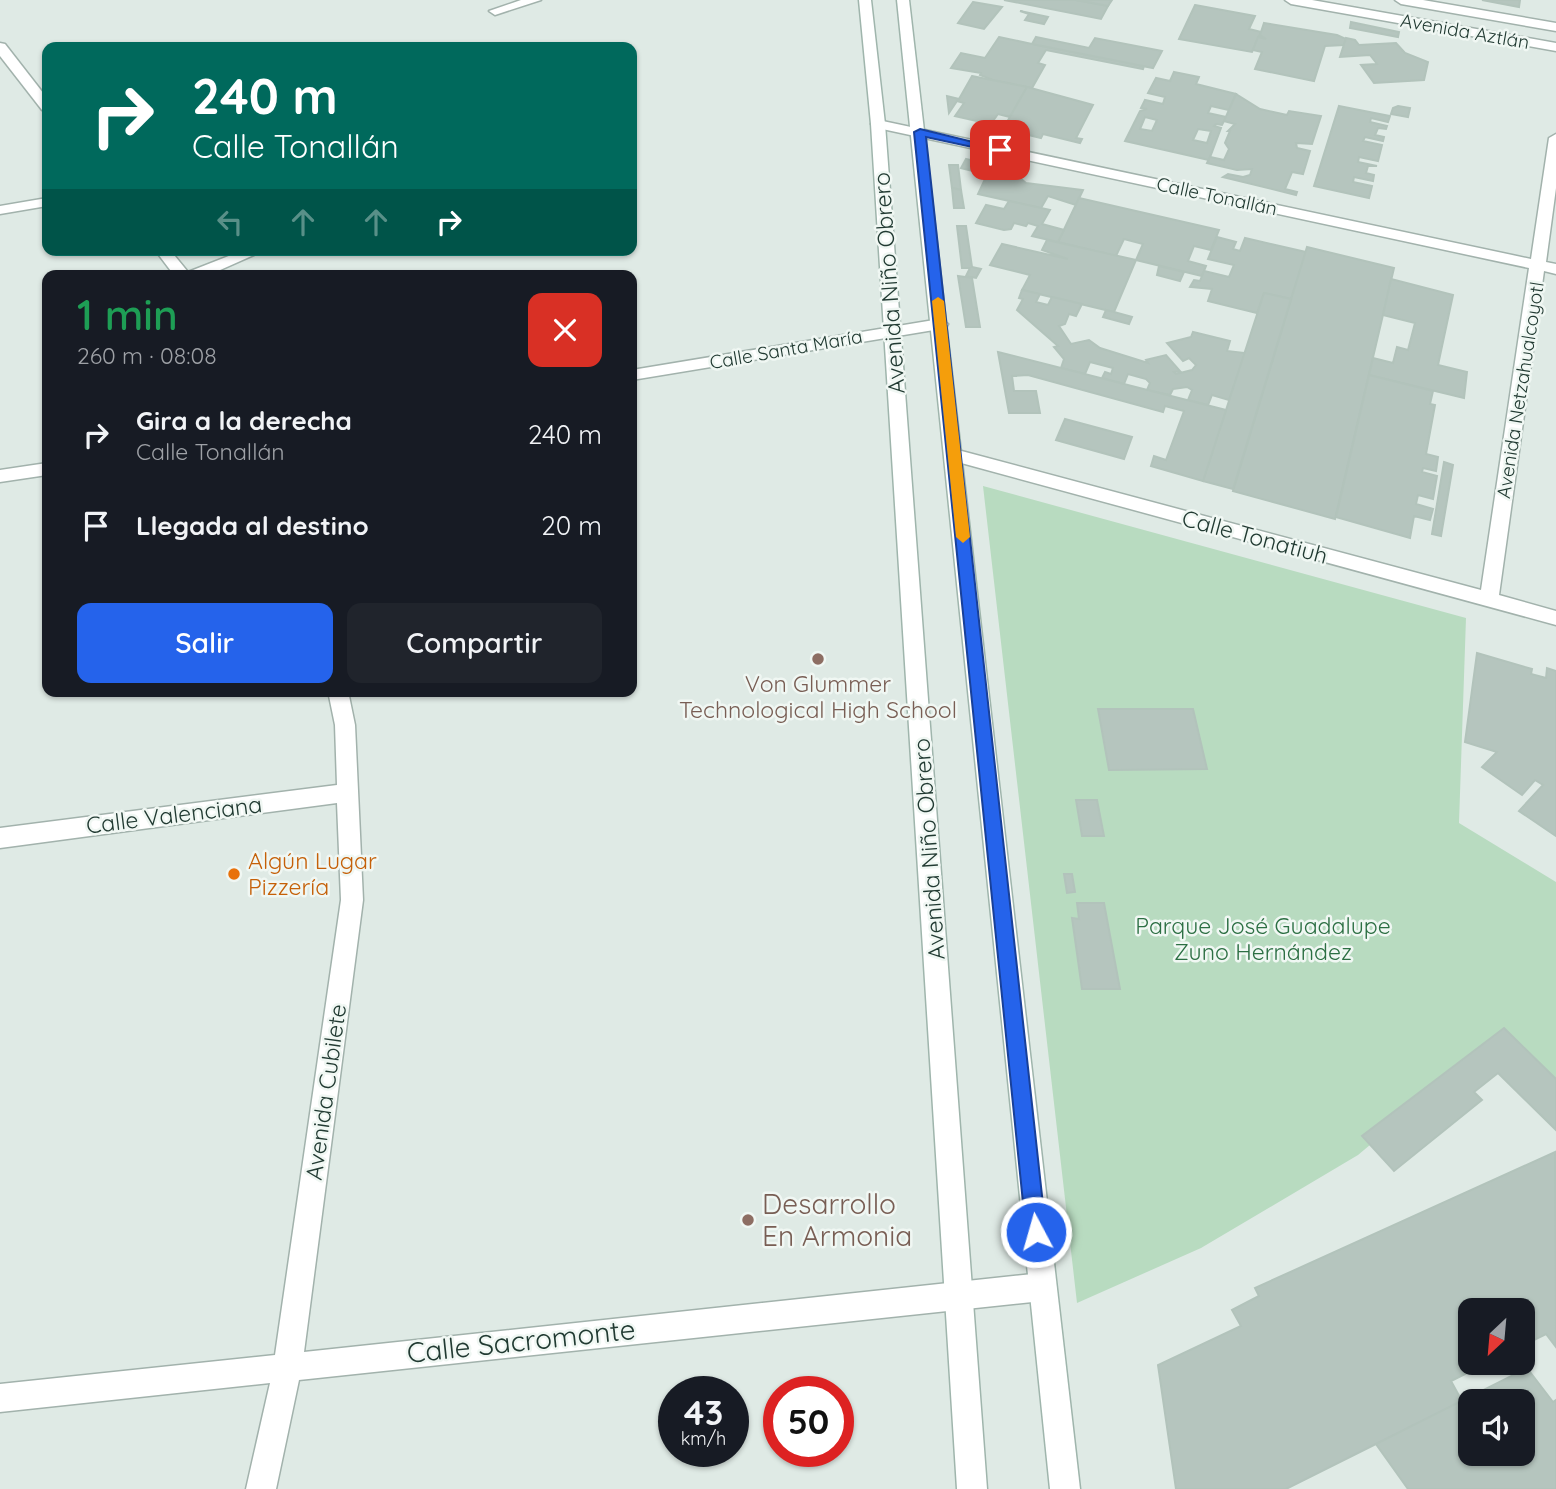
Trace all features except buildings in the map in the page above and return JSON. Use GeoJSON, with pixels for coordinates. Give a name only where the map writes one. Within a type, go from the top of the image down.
{"type":"FeatureCollection","features":[{"type":"Feature","properties":{"kind":"street"},"geometry":{"type":"LineString","coordinates":[[495,11],[534,0]]}},
{"type":"Feature","properties":{"kind":"street","name":"Avenida Niño Obrero"},"geometry":{"type":"LineString","coordinates":[[865,0],[878,124],[893,332],[972,1489]]}},
{"type":"Feature","properties":{"kind":"street","name":"Avenida Niño Obrero"},"geometry":{"type":"LineString","coordinates":[[903,0],[920,132],[1065,1489]]}},
{"type":"Feature","properties":{"kind":"street","name":"Avenida Aztlán"},"geometry":{"type":"LineString","coordinates":[[1291,0],[1556,47]]}},
{"type":"Feature","properties":{"kind":"street","name":"Avenida Aztlán"},"geometry":{"type":"LineString","coordinates":[[1401,0],[1556,27]]}},
{"type":"Feature","properties":{"kind":"street"},"geometry":{"type":"LineString","coordinates":[[0,47],[42,101]]}},
{"type":"Feature","properties":{"kind":"street","name":"Calle Tonallán"},"geometry":{"type":"LineString","coordinates":[[878,124],[1548,267]]}},
{"type":"Feature","properties":{"kind":"street","name":"Avenida Netzahualcoyotl"},"geometry":{"type":"LineString","coordinates":[[1489,600],[1548,267],[1556,138]]}},
{"type":"Feature","properties":{"kind":"street"},"geometry":{"type":"LineString","coordinates":[[0,210],[42,203]]}},
{"type":"Feature","properties":{"kind":"street"},"geometry":{"type":"LineString","coordinates":[[167,256],[179,270]]}},
{"type":"Feature","properties":{"kind":"street"},"geometry":{"type":"LineString","coordinates":[[207,270],[243,256]]}},
{"type":"Feature","properties":{"kind":"street","name":"Calle Santa María"},"geometry":{"type":"LineString","coordinates":[[637,374],[940,324]]}},
{"type":"Feature","properties":{"kind":"street","name":"Calle Tonatiuh"},"geometry":{"type":"LineString","coordinates":[[954,455],[1556,618]]}},
{"type":"Feature","properties":{"kind":"street"},"geometry":{"type":"LineString","coordinates":[[0,476],[42,470]]}},
{"type":"Feature","properties":{"kind":"street","name":"Avenida Cubilete"},"geometry":{"type":"LineString","coordinates":[[261,1489],[288,1365],[352,900],[345,725],[339,697]]}},
{"type":"Feature","properties":{"kind":"street","name":"Calle Valenciana"},"geometry":{"type":"LineString","coordinates":[[0,838],[348,793]]}},
{"type":"Feature","properties":{"kind":"street","name":"Calle Sacromonte"},"geometry":{"type":"LineString","coordinates":[[0,1398],[288,1365],[1042,1287]]}},
{"type":"Feature","properties":{"kind":"green space","name":"Parque José Guadalupe Zuno Hernández"},"geometry":{"type":"Polygon","coordinates":[[[983,486],[1466,618],[1459,823],[1556,882],[1556,1079],[1504,1033],[1358,1155],[1201,1248],[1077,1303],[983,486]]]}},
{"type":"Feature","properties":{"kind":"slow traffic"},"geometry":{"type":"LineString","coordinates":[[938,301],[963,537]]}},
{"type":"Feature","properties":{"kind":"place","name":"Von Glummer Technological High School"},"geometry":{"type":"Point","coordinates":[818,659]}},
{"type":"Feature","properties":{"kind":"place","name":"Algún Lugar Pizzería"},"geometry":{"type":"Point","coordinates":[234,874]}},
{"type":"Feature","properties":{"kind":"place","name":"Desarrollo En Armonia"},"geometry":{"type":"Point","coordinates":[748,1220]}},
{"type":"Feature","properties":{"kind":"route"},"geometry":{"type":"LineString","coordinates":[[1000,150],[920,132],[1036,1232]]}}]}
